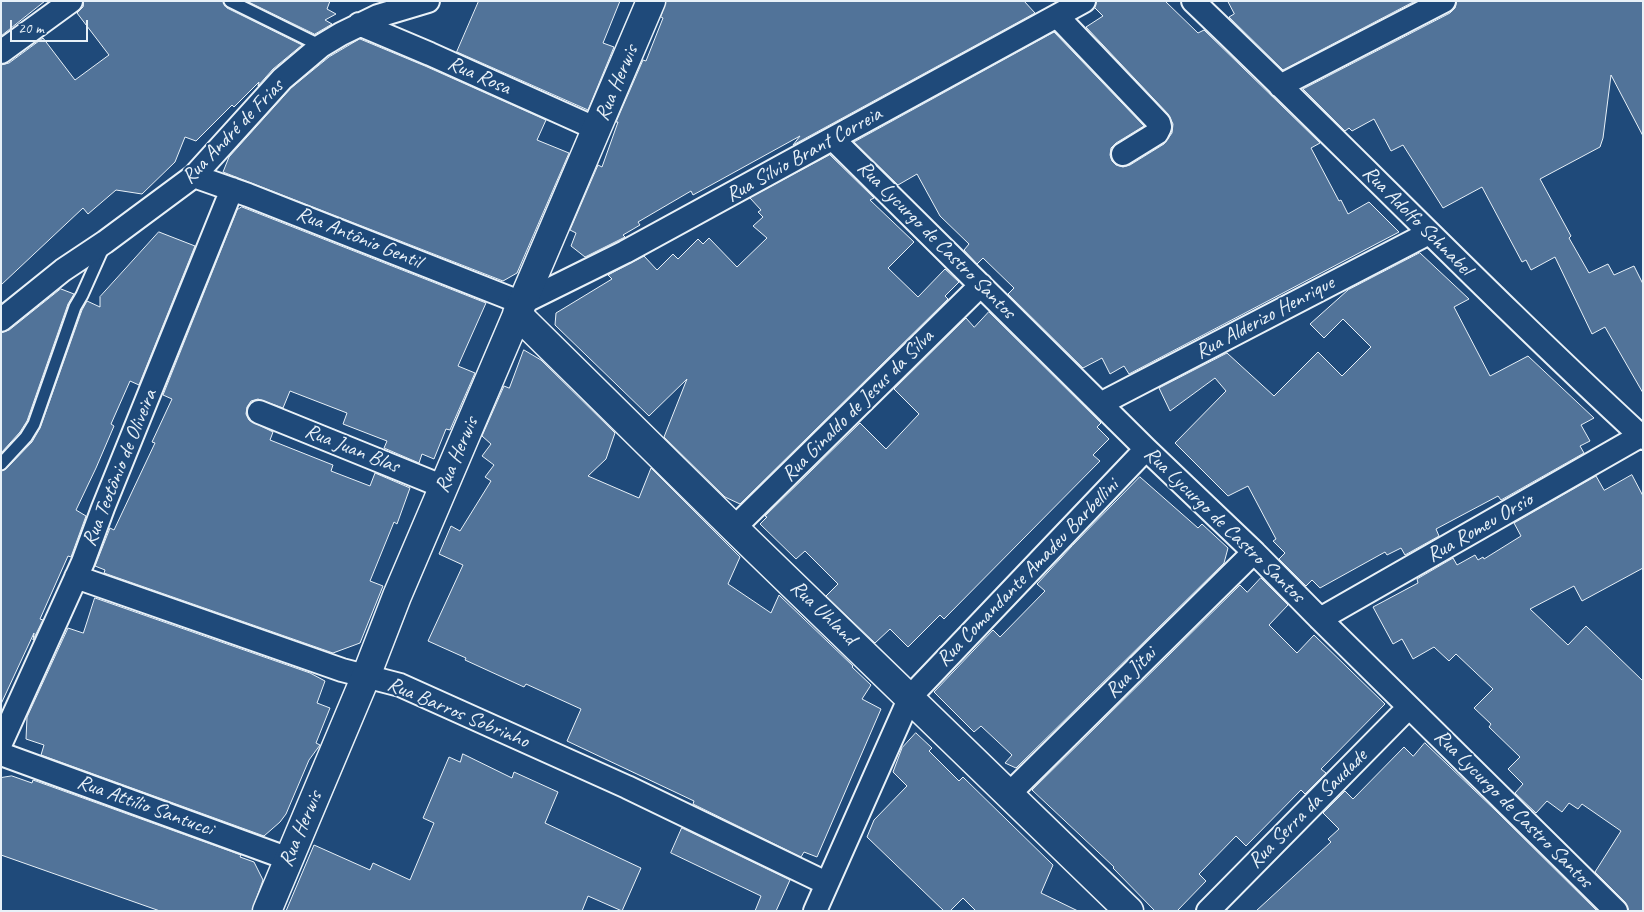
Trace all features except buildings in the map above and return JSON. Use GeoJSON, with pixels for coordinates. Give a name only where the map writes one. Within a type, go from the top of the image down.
{"type":"FeatureCollection","features":[{"type":"Feature","properties":{"kind":"main road","name":"Rua Herwis"},"geometry":{"type":"LineString","coordinates":[[270,910],[289,859],[366,676],[397,596],[651,1]]}},
{"type":"Feature","properties":{"kind":"main road","name":"Rua Uhland"},"geometry":{"type":"LineString","coordinates":[[520,308],[734,528],[1129,911]]}},
{"type":"Feature","properties":{"kind":"street"},"geometry":{"type":"LineString","coordinates":[[1,52],[71,1]]}},
{"type":"Feature","properties":{"kind":"street","name":"Rua André de Frias"},"geometry":{"type":"LineString","coordinates":[[1,320],[63,270],[105,242],[194,176],[282,80],[321,46],[359,24],[378,16],[392,6],[428,1]]}},
{"type":"Feature","properties":{"kind":"street","name":"Rua Sílvio Brant Correia"},"geometry":{"type":"LineString","coordinates":[[520,308],[834,139],[1084,1]]}},
{"type":"Feature","properties":{"kind":"street","name":"Rua Adolfo Schnabel"},"geometry":{"type":"LineString","coordinates":[[1193,1],[1429,233],[1641,437]]}},
{"type":"Feature","properties":{"kind":"street"},"geometry":{"type":"LineString","coordinates":[[1280,86],[1444,1]]}},
{"type":"Feature","properties":{"kind":"street"},"geometry":{"type":"LineString","coordinates":[[1057,16],[1159,123],[1160,128],[1157,133],[1123,154]]}},
{"type":"Feature","properties":{"kind":"street","name":"Rua Rosa"},"geometry":{"type":"LineString","coordinates":[[359,24],[597,129]]}},
{"type":"Feature","properties":{"kind":"street","name":"Rua Lycurgo de Castro Santos"},"geometry":{"type":"LineString","coordinates":[[834,139],[1616,911]]}},
{"type":"Feature","properties":{"kind":"street","name":"Rua Antônio Gentil"},"geometry":{"type":"LineString","coordinates":[[194,176],[232,189],[520,308]]}},
{"type":"Feature","properties":{"kind":"street","name":"Rua Teotônio de Oliveira"},"geometry":{"type":"LineString","coordinates":[[1,743],[76,577],[232,189]]}},
{"type":"Feature","properties":{"kind":"street","name":"Rua Alderizo Henrique"},"geometry":{"type":"LineString","coordinates":[[1102,403],[1429,233]]}},
{"type":"Feature","properties":{"kind":"street","name":"Rua Ginaldo de Jesus da Silva"},"geometry":{"type":"LineString","coordinates":[[734,528],[981,285]]}},
{"type":"Feature","properties":{"kind":"street","name":"Rua Juan Blas"},"geometry":{"type":"LineString","coordinates":[[259,412],[444,487]]}},
{"type":"Feature","properties":{"kind":"street","name":"Rua Romeu Orsio"},"geometry":{"type":"LineString","coordinates":[[1320,619],[1641,437]]}},
{"type":"Feature","properties":{"kind":"street","name":"Rua Comandante Amadeu Barbellini"},"geometry":{"type":"LineString","coordinates":[[815,911],[910,697],[1146,449]]}},
{"type":"Feature","properties":{"kind":"street","name":"Rua Jitai"},"geometry":{"type":"LineString","coordinates":[[1008,795],[1254,552]]}},
{"type":"Feature","properties":{"kind":"street","name":"Rua Barros Sobrinho"},"geometry":{"type":"LineString","coordinates":[[76,577],[342,670],[400,685],[730,835],[826,883]]}},
{"type":"Feature","properties":{"kind":"street","name":"Rua Serra da Saudade"},"geometry":{"type":"LineString","coordinates":[[1208,911],[1409,707]]}},
{"type":"Feature","properties":{"kind":"street","name":"Rua Attílio Santucci"},"geometry":{"type":"LineString","coordinates":[[1,754],[289,859]]}},
{"type":"Feature","properties":{"kind":"lane"},"geometry":{"type":"LineString","coordinates":[[230,1],[321,46]]}},
{"type":"Feature","properties":{"kind":"lane"},"geometry":{"type":"LineString","coordinates":[[1,464],[26,437],[34,424],[75,307],[105,242]]}}]}
